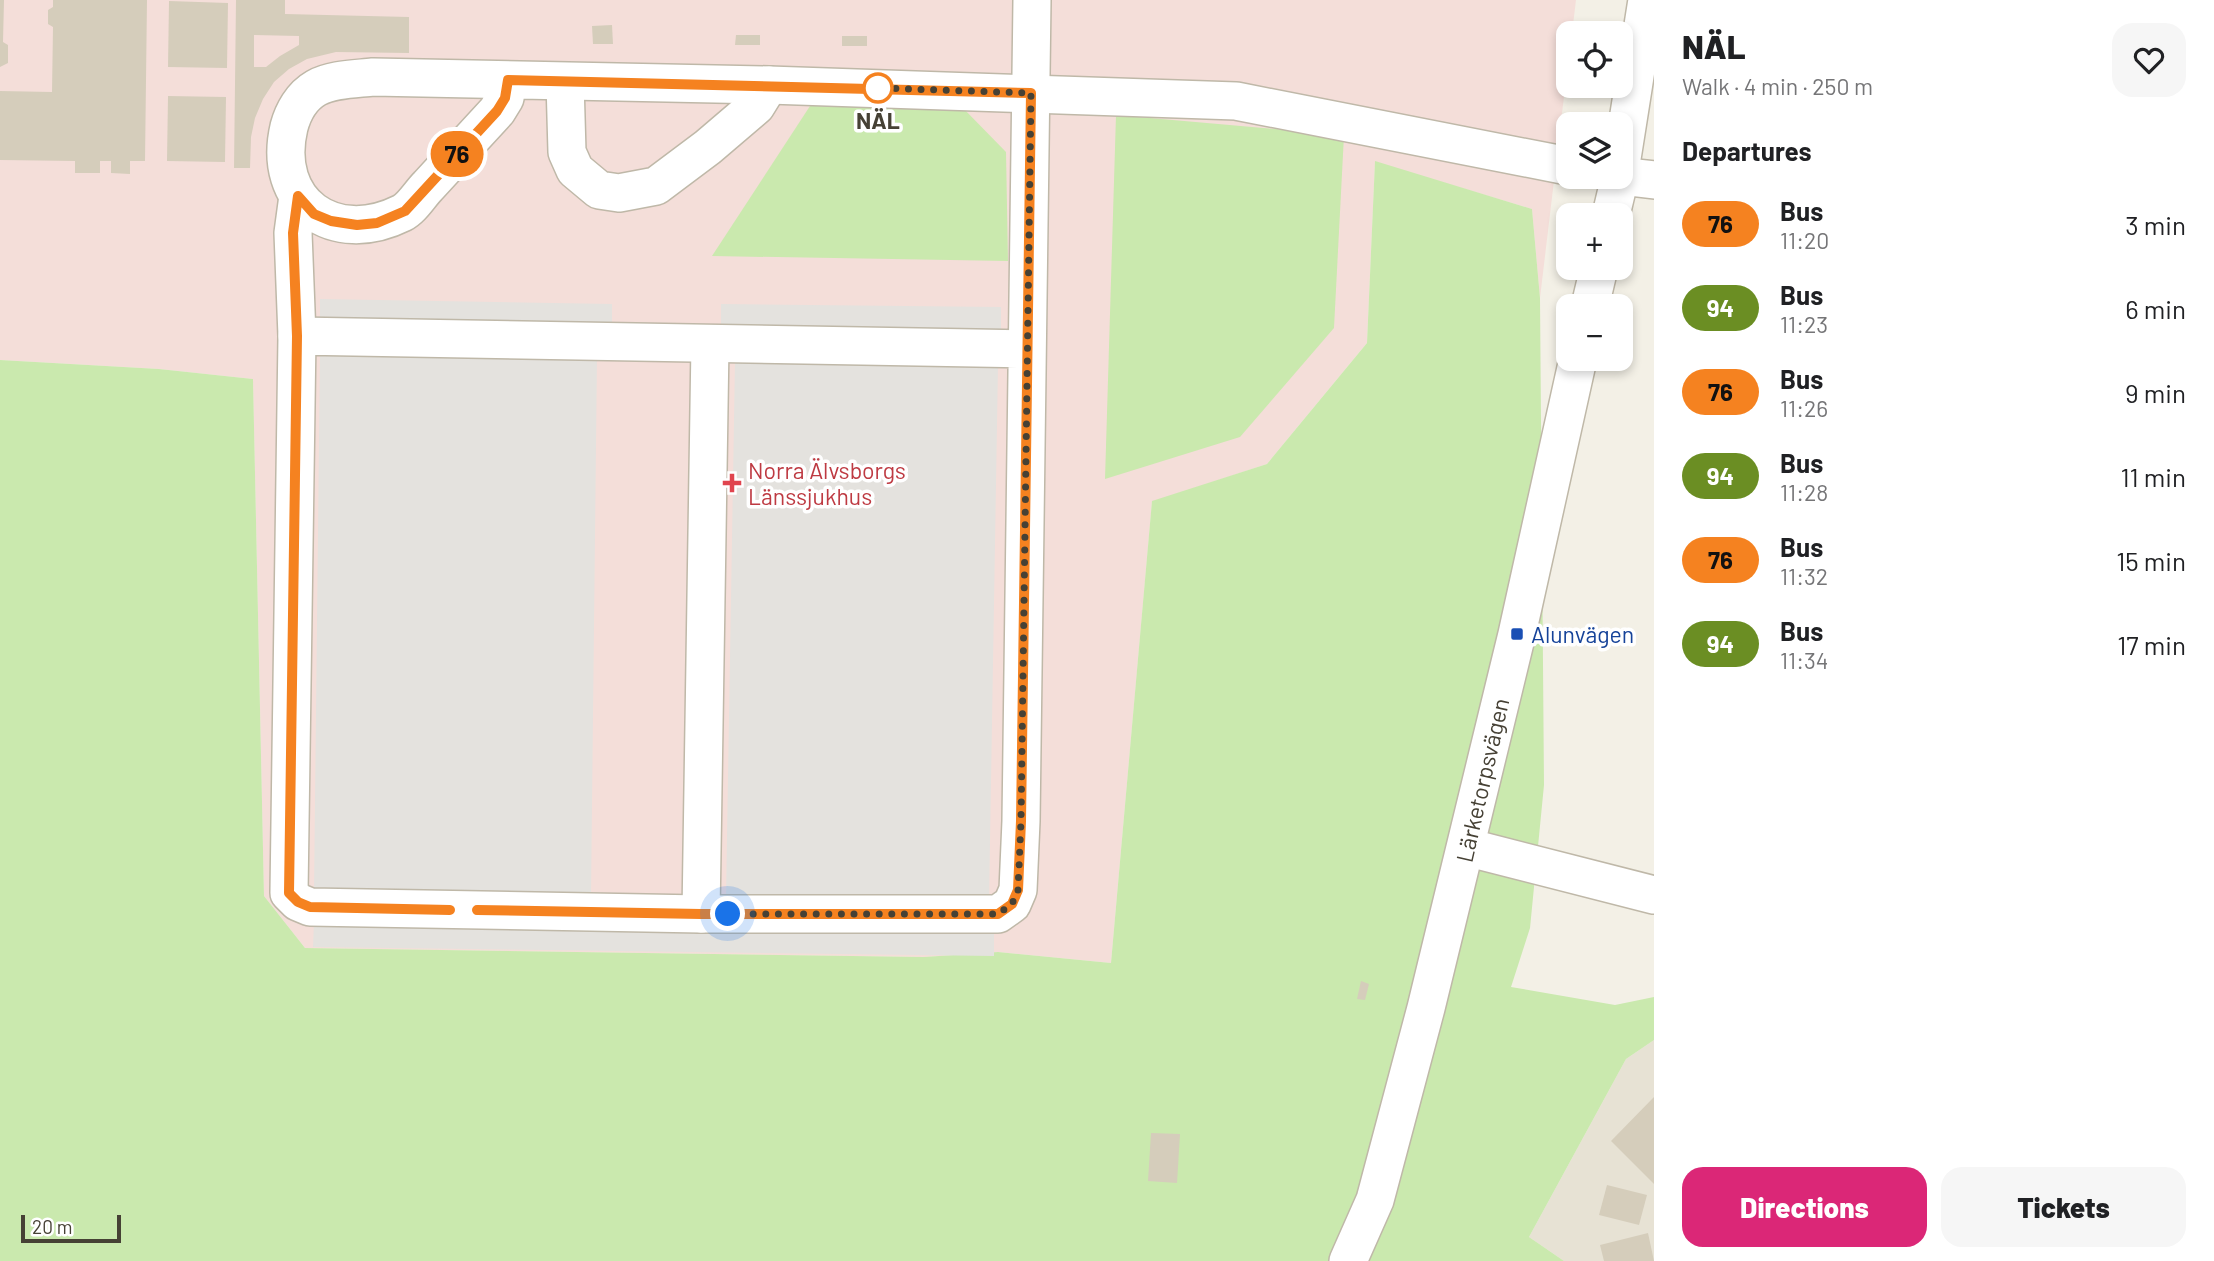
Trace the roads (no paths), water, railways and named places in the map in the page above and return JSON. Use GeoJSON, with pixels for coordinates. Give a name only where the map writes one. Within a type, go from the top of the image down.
{"type":"FeatureCollection","features":[{"type":"Feature","properties":{"kind":"street"},"geometry":{"type":"LineString","coordinates":[[298,196],[293,233],[297,336],[289,893],[298,902],[310,907],[701,914],[998,914],[1012,904],[1018,890],[1021,821],[1032,0]]}},
{"type":"Feature","properties":{"kind":"street"},"geometry":{"type":"LineString","coordinates":[[1629,112],[1647,0]]}},
{"type":"Feature","properties":{"kind":"street"},"geometry":{"type":"LineString","coordinates":[[508,80],[505,98],[497,111],[405,211],[377,223],[357,225],[331,221],[314,214],[298,196],[290,181],[286,163],[286,141],[291,119],[302,99],[316,87],[373,77],[769,85],[1236,101],[1556,164]]}},
{"type":"Feature","properties":{"kind":"street"},"geometry":{"type":"LineString","coordinates":[[565,82],[567,152],[575,170],[599,190],[619,193],[656,186],[755,106],[769,85]]}},
{"type":"Feature","properties":{"kind":"street"},"geometry":{"type":"LineString","coordinates":[[1633,178],[1654,180]]}},
{"type":"Feature","properties":{"kind":"street"},"geometry":{"type":"LineString","coordinates":[[297,336],[1027,349]]}},
{"type":"Feature","properties":{"kind":"street"},"geometry":{"type":"LineString","coordinates":[[701,914],[709,344]]}},
{"type":"Feature","properties":{"kind":"street","name":"Lärketorpsvägen"},"geometry":{"type":"LineString","coordinates":[[1375,1200],[1466,847],[1575,371]]}},
{"type":"Feature","properties":{"kind":"street"},"geometry":{"type":"LineString","coordinates":[[1466,847],[1654,895]]}},
{"type":"Feature","properties":{"kind":"street"},"geometry":{"type":"LineString","coordinates":[[1348,1261],[1375,1200]]}},
{"type":"Feature","properties":{"kind":"street"},"geometry":{"type":"LineString","coordinates":[[1375,1200],[1378,1261]]}},
{"type":"Feature","properties":{"kind":"place","name":"NÄL"},"geometry":{"type":"Point","coordinates":[878,88]}},
{"type":"Feature","properties":{"kind":"place","name":"Norra Älvsborgs Länssjukhus"},"geometry":{"type":"Point","coordinates":[732,483]}},
{"type":"Feature","properties":{"kind":"place","name":"Alunvägen"},"geometry":{"type":"Point","coordinates":[1517,634]}}]}
